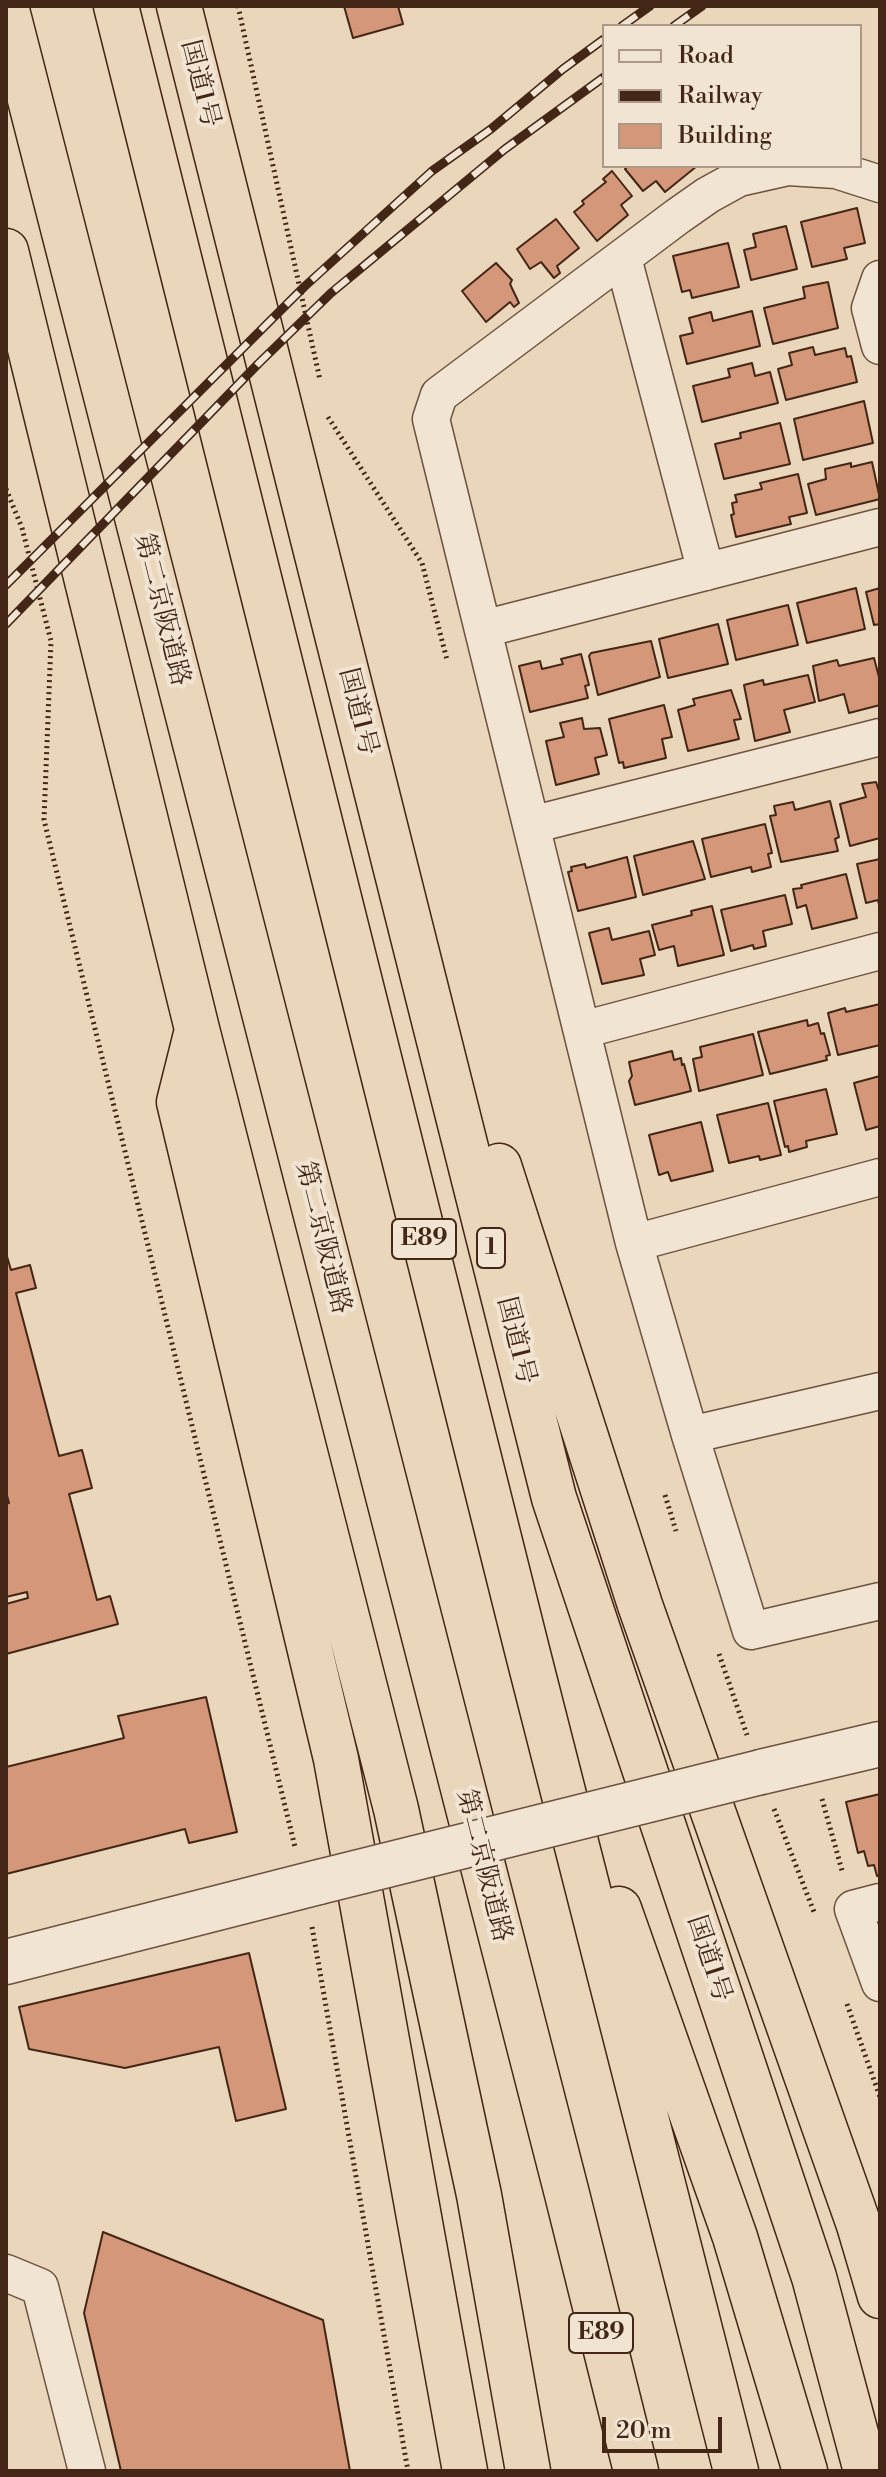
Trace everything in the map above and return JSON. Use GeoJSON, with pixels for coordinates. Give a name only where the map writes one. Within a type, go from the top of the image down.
{"type":"FeatureCollection","features":[{"type":"Feature","properties":{"kind":"highway","name":"第二京阪道路"},"geometry":{"type":"LineString","coordinates":[[6,6],[636,2471]]}},
{"type":"Feature","properties":{"kind":"highway","name":"E89"},"geometry":{"type":"LineString","coordinates":[[116,6],[527,1650],[736,2471]]}},
{"type":"Feature","properties":{"kind":"highway","name":"国道1号"},"geometry":{"type":"LineString","coordinates":[[179,6],[554,1498],[814,2277],[866,2471]]}},
{"type":"Feature","properties":{"kind":"highway"},"geometry":{"type":"LineString","coordinates":[[6,251],[197,1029],[396,1809],[479,2195],[528,2471]]}},
{"type":"Feature","properties":{"kind":"highway","name":"1"},"geometry":{"type":"LineString","coordinates":[[415,943],[471,1079],[640,1605],[859,2225],[880,2296]]}},
{"type":"Feature","properties":{"kind":"highway"},"geometry":{"type":"LineString","coordinates":[[197,1029],[179,1102],[336,1759],[465,2471]]}},
{"type":"Feature","properties":{"kind":"highway"},"geometry":{"type":"LineString","coordinates":[[527,1650],[735,2237],[805,2471]]}},
{"type":"Feature","properties":{"kind":"highway"},"geometry":{"type":"LineString","coordinates":[[567,2194],[610,2471]]}},
{"type":"Feature","properties":{"kind":"street"},"geometry":{"type":"LineString","coordinates":[[784,168],[739,178],[708,195],[439,395],[431,419],[634,1243],[751,1631],[880,1601]]}},
{"type":"Feature","properties":{"kind":"street"},"geometry":{"type":"LineString","coordinates":[[804,168],[836,170],[880,184]]}},
{"type":"Feature","properties":{"kind":"street"},"geometry":{"type":"LineString","coordinates":[[623,258],[706,572]]}},
{"type":"Feature","properties":{"kind":"street"},"geometry":{"type":"LineString","coordinates":[[880,279],[870,308],[880,346]]}},
{"type":"Feature","properties":{"kind":"street"},"geometry":{"type":"LineString","coordinates":[[483,629],[880,527]]}},
{"type":"Feature","properties":{"kind":"street"},"geometry":{"type":"LineString","coordinates":[[531,825],[880,737]]}},
{"type":"Feature","properties":{"kind":"street"},"geometry":{"type":"LineString","coordinates":[[582,1030],[880,951]]}},
{"type":"Feature","properties":{"kind":"street"},"geometry":{"type":"LineString","coordinates":[[634,1243],[880,1177]]}},
{"type":"Feature","properties":{"kind":"street"},"geometry":{"type":"LineString","coordinates":[[690,1435],[880,1391]]}},
{"type":"Feature","properties":{"kind":"street"},"geometry":{"type":"LineString","coordinates":[[6,1962],[312,1884],[755,1757],[880,1744]]}},
{"type":"Feature","properties":{"kind":"street"},"geometry":{"type":"LineString","coordinates":[[866,1906],[880,1983]]}},
{"type":"Feature","properties":{"kind":"street"},"geometry":{"type":"LineString","coordinates":[[6,2273],[40,2287],[87,2471]]}},
{"type":"Feature","properties":{"kind":"path"},"geometry":{"type":"LineString","coordinates":[[238,6],[322,388]]}},
{"type":"Feature","properties":{"kind":"path"},"geometry":{"type":"LineString","coordinates":[[325,403],[329,418],[422,563],[450,670]]}},
{"type":"Feature","properties":{"kind":"path"},"geometry":{"type":"LineString","coordinates":[[6,489],[22,528],[51,641],[44,820],[312,1884],[408,2471]]}},
{"type":"Feature","properties":{"kind":"path"},"geometry":{"type":"LineString","coordinates":[[665,1494],[679,1539]]}},
{"type":"Feature","properties":{"kind":"path"},"geometry":{"type":"LineString","coordinates":[[714,1640],[755,1757]]}},
{"type":"Feature","properties":{"kind":"path"},"geometry":{"type":"LineString","coordinates":[[822,1798],[866,1906]]}},
{"type":"Feature","properties":{"kind":"building"},"geometry":{"type":"Polygon","coordinates":[[[344,6],[398,6],[403,24],[353,38],[344,6]]]}},
{"type":"Feature","properties":{"kind":"building"},"geometry":{"type":"Polygon","coordinates":[[[695,168],[665,192],[656,181],[643,191],[625,169],[695,168]]]}},
{"type":"Feature","properties":{"kind":"building"},"geometry":{"type":"Polygon","coordinates":[[[612,171],[632,196],[621,205],[628,215],[597,241],[574,212],[584,204],[582,201],[606,182],[603,179],[612,171]]]}},
{"type":"Feature","properties":{"kind":"building"},"geometry":{"type":"Polygon","coordinates":[[[857,208],[865,243],[844,248],[847,259],[812,267],[801,222],[857,208]]]}},
{"type":"Feature","properties":{"kind":"building"},"geometry":{"type":"Polygon","coordinates":[[[556,219],[579,248],[557,266],[560,273],[554,278],[541,262],[530,269],[517,249],[556,219]]]}},
{"type":"Feature","properties":{"kind":"building"},"geometry":{"type":"Polygon","coordinates":[[[786,226],[797,269],[751,280],[744,250],[756,247],[753,234],[786,226]]]}},
{"type":"Feature","properties":{"kind":"building"},"geometry":{"type":"Polygon","coordinates":[[[728,243],[739,287],[692,298],[690,290],[682,292],[673,256],[728,243]]]}},
{"type":"Feature","properties":{"kind":"building"},"geometry":{"type":"Polygon","coordinates":[[[496,263],[512,280],[510,284],[519,303],[514,307],[510,302],[486,322],[462,291],[496,263]]]}},
{"type":"Feature","properties":{"kind":"building"},"geometry":{"type":"Polygon","coordinates":[[[828,282],[838,328],[773,344],[764,308],[805,298],[803,287],[828,282]]]}},
{"type":"Feature","properties":{"kind":"building"},"geometry":{"type":"Polygon","coordinates":[[[752,311],[760,346],[687,364],[680,336],[693,333],[689,318],[711,312],[713,321],[752,311]]]}},
{"type":"Feature","properties":{"kind":"building"},"geometry":{"type":"Polygon","coordinates":[[[813,347],[815,355],[845,348],[847,357],[851,356],[857,382],[786,400],[778,369],[792,365],[789,353],[813,347]]]}},
{"type":"Feature","properties":{"kind":"building"},"geometry":{"type":"Polygon","coordinates":[[[752,363],[755,376],[770,372],[778,403],[702,422],[693,386],[730,377],[728,369],[752,363]]]}},
{"type":"Feature","properties":{"kind":"building"},"geometry":{"type":"Polygon","coordinates":[[[864,401],[873,443],[803,460],[794,419],[864,401]]]}},
{"type":"Feature","properties":{"kind":"building"},"geometry":{"type":"Polygon","coordinates":[[[780,423],[790,464],[724,479],[715,444],[741,438],[740,433],[780,423]]]}},
{"type":"Feature","properties":{"kind":"building"},"geometry":{"type":"Polygon","coordinates":[[[872,462],[880,499],[816,515],[808,484],[826,479],[825,469],[872,462]]]}},
{"type":"Feature","properties":{"kind":"building"},"geometry":{"type":"Polygon","coordinates":[[[798,474],[807,513],[789,517],[791,524],[736,537],[731,515],[734,514],[732,503],[737,502],[735,495],[762,489],[760,483],[798,474]]]}},
{"type":"Feature","properties":{"kind":"building"},"geometry":{"type":"Polygon","coordinates":[[[856,588],[865,629],[807,643],[797,603],[856,588]]]}},
{"type":"Feature","properties":{"kind":"building"},"geometry":{"type":"Polygon","coordinates":[[[880,588],[880,624],[874,625],[866,592],[880,588]]]}},
{"type":"Feature","properties":{"kind":"building"},"geometry":{"type":"Polygon","coordinates":[[[788,605],[798,645],[736,660],[727,620],[788,605]]]}},
{"type":"Feature","properties":{"kind":"building"},"geometry":{"type":"Polygon","coordinates":[[[718,624],[728,664],[668,678],[659,639],[718,624]]]}},
{"type":"Feature","properties":{"kind":"building"},"geometry":{"type":"Polygon","coordinates":[[[651,641],[660,677],[598,695],[589,656],[591,653],[651,641]]]}},
{"type":"Feature","properties":{"kind":"building"},"geometry":{"type":"Polygon","coordinates":[[[581,654],[589,685],[585,686],[588,698],[530,712],[519,666],[540,661],[542,669],[563,664],[561,659],[581,654]]]}},
{"type":"Feature","properties":{"kind":"building"},"geometry":{"type":"Polygon","coordinates":[[[874,658],[880,681],[880,705],[849,713],[844,694],[819,701],[813,666],[837,660],[839,666],[874,658]]]}},
{"type":"Feature","properties":{"kind":"building"},"geometry":{"type":"Polygon","coordinates":[[[808,675],[815,702],[784,710],[790,732],[755,741],[744,685],[763,680],[764,685],[808,675]]]}},
{"type":"Feature","properties":{"kind":"building"},"geometry":{"type":"Polygon","coordinates":[[[731,690],[741,719],[734,720],[739,739],[688,751],[678,710],[695,705],[693,699],[731,690]]]}},
{"type":"Feature","properties":{"kind":"building"},"geometry":{"type":"Polygon","coordinates":[[[664,705],[672,737],[662,739],[666,758],[624,768],[623,762],[619,763],[609,719],[664,705]]]}},
{"type":"Feature","properties":{"kind":"building"},"geometry":{"type":"Polygon","coordinates":[[[582,718],[584,729],[600,728],[607,755],[595,758],[599,774],[556,785],[546,741],[564,737],[560,723],[582,718]]]}},
{"type":"Feature","properties":{"kind":"building"},"geometry":{"type":"Polygon","coordinates":[[[876,782],[880,794],[880,838],[850,846],[840,804],[866,797],[862,784],[876,782]]]}},
{"type":"Feature","properties":{"kind":"building"},"geometry":{"type":"Polygon","coordinates":[[[830,801],[839,837],[835,839],[838,851],[781,862],[770,816],[776,815],[774,806],[793,802],[795,810],[830,801]]]}},
{"type":"Feature","properties":{"kind":"building"},"geometry":{"type":"Polygon","coordinates":[[[765,824],[772,853],[768,854],[771,867],[752,872],[751,867],[711,877],[702,839],[765,824]]]}},
{"type":"Feature","properties":{"kind":"building"},"geometry":{"type":"Polygon","coordinates":[[[693,841],[705,879],[643,895],[634,856],[693,841]]]}},
{"type":"Feature","properties":{"kind":"building"},"geometry":{"type":"Polygon","coordinates":[[[627,857],[636,897],[578,911],[568,872],[572,871],[571,867],[585,864],[586,868],[627,857]]]}},
{"type":"Feature","properties":{"kind":"building"},"geometry":{"type":"Polygon","coordinates":[[[880,859],[880,909],[878,900],[866,903],[857,864],[880,859]]]}},
{"type":"Feature","properties":{"kind":"building"},"geometry":{"type":"Polygon","coordinates":[[[846,874],[857,918],[812,929],[806,905],[797,908],[793,889],[846,874]]]}},
{"type":"Feature","properties":{"kind":"building"},"geometry":{"type":"Polygon","coordinates":[[[785,895],[792,924],[763,931],[766,946],[754,949],[753,945],[731,951],[721,910],[785,895]]]}},
{"type":"Feature","properties":{"kind":"building"},"geometry":{"type":"Polygon","coordinates":[[[712,906],[724,955],[678,966],[674,946],[659,950],[652,925],[692,915],[691,911],[712,906]]]}},
{"type":"Feature","properties":{"kind":"building"},"geometry":{"type":"Polygon","coordinates":[[[609,928],[612,940],[649,931],[655,955],[640,959],[644,975],[602,984],[589,933],[609,928]]]}},
{"type":"Feature","properties":{"kind":"building"},"geometry":{"type":"Polygon","coordinates":[[[880,1004],[880,1045],[838,1055],[828,1013],[880,1004]]]}},
{"type":"Feature","properties":{"kind":"building"},"geometry":{"type":"Polygon","coordinates":[[[807,1020],[808,1026],[818,1023],[821,1034],[824,1033],[830,1055],[826,1056],[827,1060],[770,1074],[758,1032],[807,1020]]]}},
{"type":"Feature","properties":{"kind":"building"},"geometry":{"type":"Polygon","coordinates":[[[753,1034],[763,1075],[699,1091],[693,1059],[702,1057],[700,1047],[753,1034]]]}},
{"type":"Feature","properties":{"kind":"building"},"geometry":{"type":"Polygon","coordinates":[[[672,1051],[674,1060],[681,1058],[684,1064],[691,1091],[635,1105],[629,1081],[632,1076],[629,1062],[672,1051]]]}},
{"type":"Feature","properties":{"kind":"building"},"geometry":{"type":"Polygon","coordinates":[[[880,1076],[880,1126],[866,1130],[854,1083],[880,1076]]]}},
{"type":"Feature","properties":{"kind":"building"},"geometry":{"type":"Polygon","coordinates":[[[826,1089],[837,1134],[806,1141],[807,1147],[789,1152],[788,1146],[785,1147],[774,1101],[826,1089]]]}},
{"type":"Feature","properties":{"kind":"building"},"geometry":{"type":"Polygon","coordinates":[[[768,1103],[781,1155],[729,1163],[717,1115],[768,1103]]]}},
{"type":"Feature","properties":{"kind":"building"},"geometry":{"type":"Polygon","coordinates":[[[701,1122],[713,1171],[671,1181],[668,1172],[659,1175],[649,1135],[701,1122]]]}},
{"type":"Feature","properties":{"kind":"building"},"geometry":{"type":"Polygon","coordinates":[[[6,1253],[11,1270],[30,1265],[36,1288],[16,1293],[59,1456],[82,1450],[92,1488],[69,1494],[97,1600],[110,1596],[118,1624],[6,1654],[6,1604],[28,1598],[27,1592],[6,1597],[6,1504],[9,1503],[6,1492],[6,1253]]]}},
{"type":"Feature","properties":{"kind":"building"},"geometry":{"type":"Polygon","coordinates":[[[206,1697],[237,1832],[189,1843],[185,1829],[6,1874],[6,1767],[124,1738],[118,1716],[206,1697]]]}},
{"type":"Feature","properties":{"kind":"building"},"geometry":{"type":"Polygon","coordinates":[[[880,1794],[880,1876],[877,1876],[874,1865],[868,1866],[864,1851],[858,1853],[846,1802],[880,1794]]]}},
{"type":"Feature","properties":{"kind":"building"},"geometry":{"type":"Polygon","coordinates":[[[249,1953],[286,2109],[236,2121],[219,2047],[125,2068],[29,2049],[19,2007],[249,1953]]]}},
{"type":"Feature","properties":{"kind":"building"},"geometry":{"type":"Polygon","coordinates":[[[103,2232],[323,2320],[350,2471],[121,2471],[84,2313],[103,2232]]]}},
{"type":"Feature","properties":{"kind":"railway"},"geometry":{"type":"LineString","coordinates":[[625,24],[650,6]]}},
{"type":"Feature","properties":{"kind":"railway"},"geometry":{"type":"LineString","coordinates":[[677,24],[702,6]]}},
{"type":"Feature","properties":{"kind":"railway"},"geometry":{"type":"LineString","coordinates":[[6,585],[304,287],[432,171],[491,129],[602,40]]}},
{"type":"Feature","properties":{"kind":"railway"},"geometry":{"type":"LineString","coordinates":[[6,624],[331,293],[505,149],[602,78]]}}]}
